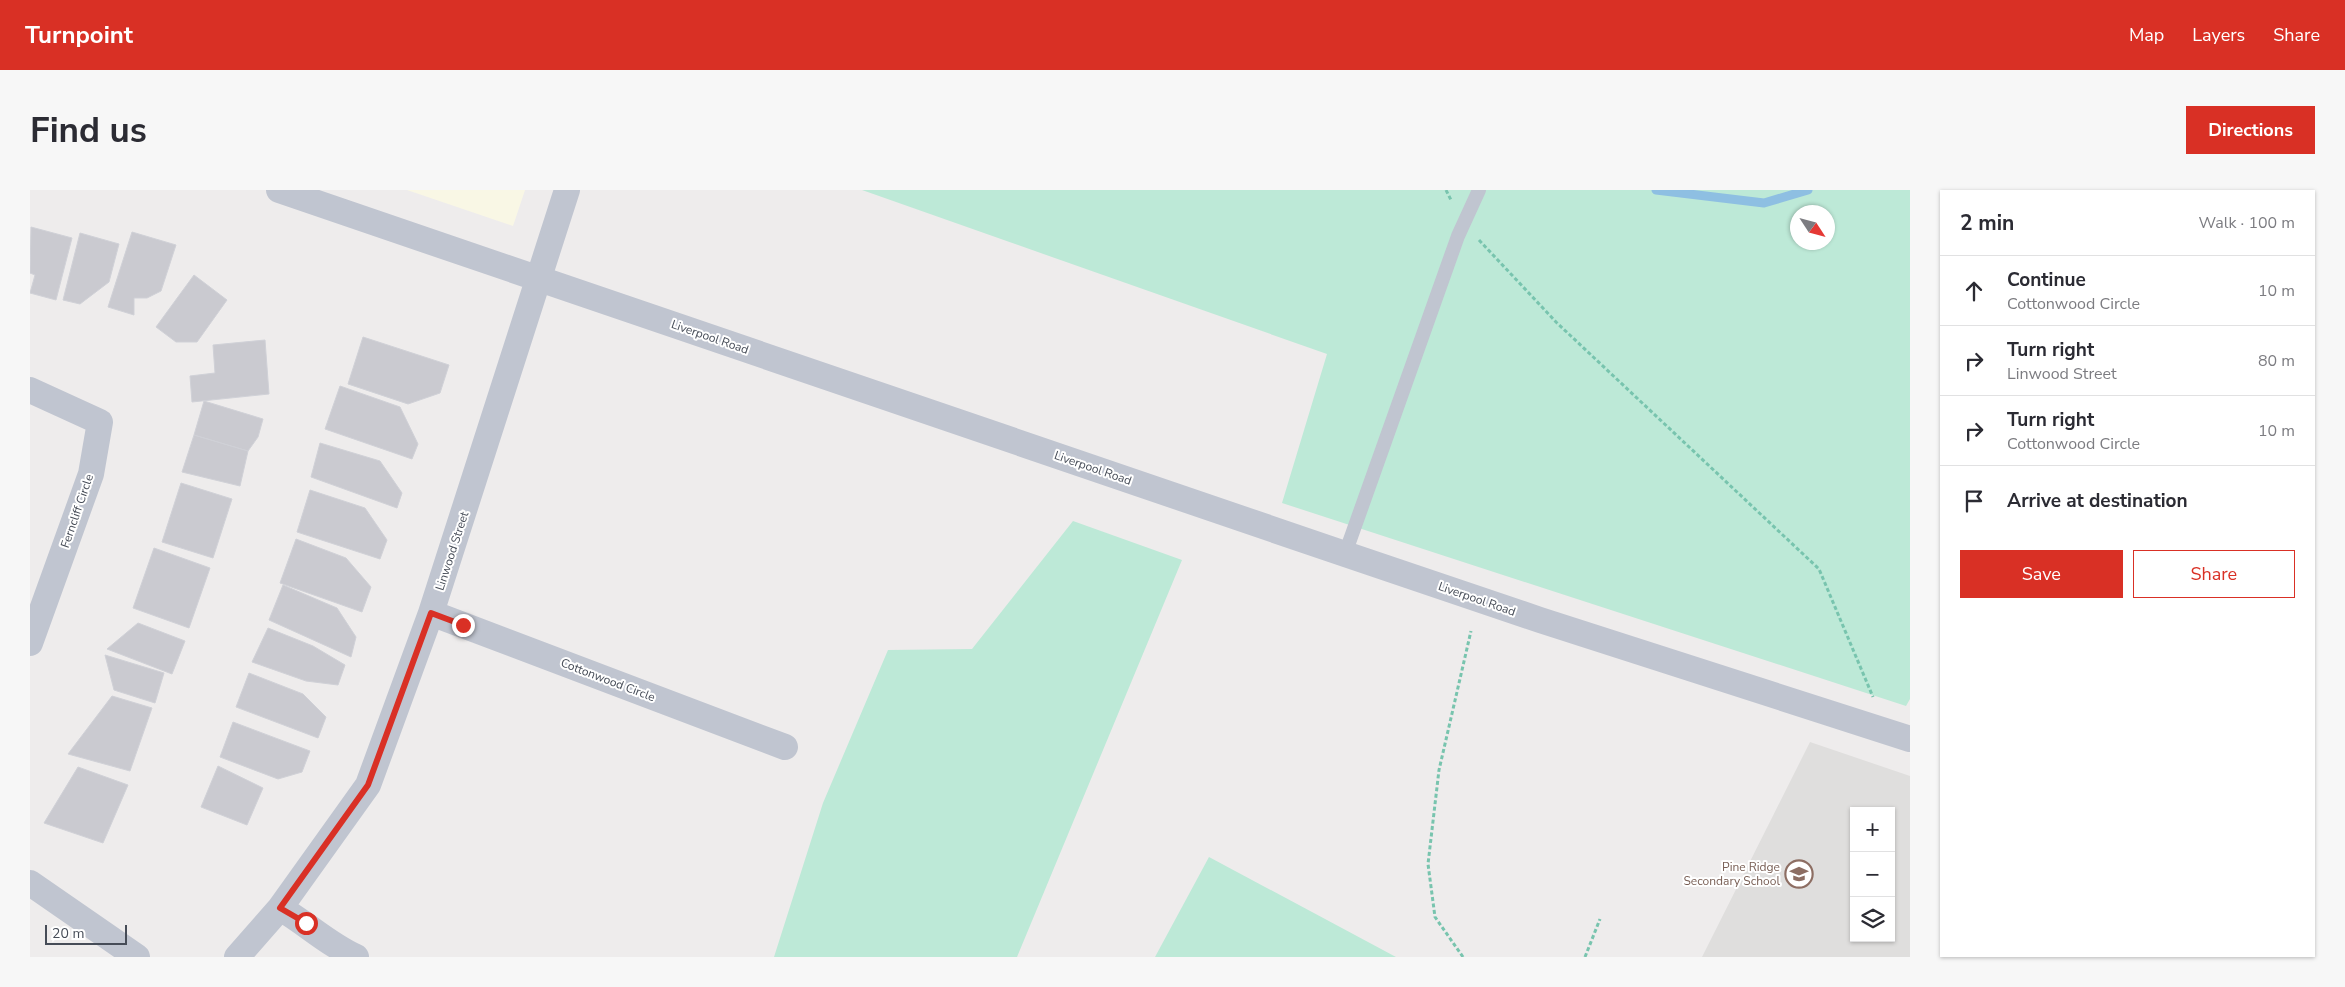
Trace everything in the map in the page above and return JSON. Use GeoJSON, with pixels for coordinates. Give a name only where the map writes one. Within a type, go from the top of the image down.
{"type":"FeatureCollection","features":[{"type":"Feature","properties":{"kind":"street","name":"Liverpool Road"},"geometry":{"type":"LineString","coordinates":[[279,190],[1540,620],[1910,739]]}},
{"type":"Feature","properties":{"kind":"street","name":"Linwood Street"},"geometry":{"type":"LineString","coordinates":[[237,957],[280,908],[368,785],[431,613],[540,280],[567,190]]}},
{"type":"Feature","properties":{"kind":"street","name":"Ferncliff Circle"},"geometry":{"type":"LineString","coordinates":[[30,390],[100,422],[91,474],[30,643]]}},
{"type":"Feature","properties":{"kind":"street","name":"Cottonwood Circle"},"geometry":{"type":"LineString","coordinates":[[431,613],[785,747]]}},
{"type":"Feature","properties":{"kind":"street"},"geometry":{"type":"LineString","coordinates":[[30,883],[137,957]]}},
{"type":"Feature","properties":{"kind":"street"},"geometry":{"type":"LineString","coordinates":[[280,908],[306,923],[341,951],[356,957]]}},
{"type":"Feature","properties":{"kind":"lane"},"geometry":{"type":"LineString","coordinates":[[1345,554],[1464,224],[1479,190]]}},
{"type":"Feature","properties":{"kind":"path"},"geometry":{"type":"LineString","coordinates":[[1446,190],[1464,224],[1556,322],[1819,569],[1873,697]]}},
{"type":"Feature","properties":{"kind":"path"},"geometry":{"type":"LineString","coordinates":[[1463,957],[1434,917],[1428,864],[1439,770],[1472,631]]}},
{"type":"Feature","properties":{"kind":"path"},"geometry":{"type":"LineString","coordinates":[[1585,957],[1600,919]]}},
{"type":"Feature","properties":{"kind":"shaded area"},"geometry":{"type":"Polygon","coordinates":[[[407,190],[525,190],[513,226],[407,190]]]}},
{"type":"Feature","properties":{"kind":"shaded area","name":"Pine Ridge Secondary School"},"geometry":{"type":"Polygon","coordinates":[[[1810,742],[1910,776],[1910,957],[1702,957],[1810,742]]]}},
{"type":"Feature","properties":{"kind":"green space"},"geometry":{"type":"Polygon","coordinates":[[[862,190],[1910,190],[1910,699],[1906,706],[1282,503],[1327,354],[862,190]]]}},
{"type":"Feature","properties":{"kind":"green space"},"geometry":{"type":"Polygon","coordinates":[[[1073,521],[1182,560],[1017,957],[774,957],[823,803],[888,650],[972,649],[1073,521]]]}},
{"type":"Feature","properties":{"kind":"green space"},"geometry":{"type":"Polygon","coordinates":[[[1209,857],[1396,957],[1155,957],[1209,857]]]}},
{"type":"Feature","properties":{"kind":"building"},"geometry":{"type":"Polygon","coordinates":[[[31,227],[72,238],[56,300],[30,293],[35,275],[30,273],[31,227]]]}},
{"type":"Feature","properties":{"kind":"building"},"geometry":{"type":"Polygon","coordinates":[[[132,232],[176,245],[161,291],[147,298],[134,298],[134,315],[108,307],[132,232]]]}},
{"type":"Feature","properties":{"kind":"building"},"geometry":{"type":"Polygon","coordinates":[[[80,233],[119,244],[109,282],[80,304],[63,300],[80,233]]]}},
{"type":"Feature","properties":{"kind":"building"},"geometry":{"type":"Polygon","coordinates":[[[194,275],[227,300],[197,342],[176,342],[156,327],[194,275]]]}},
{"type":"Feature","properties":{"kind":"building"},"geometry":{"type":"Polygon","coordinates":[[[363,337],[449,365],[440,393],[408,404],[348,384],[363,337]]]}},
{"type":"Feature","properties":{"kind":"building"},"geometry":{"type":"Polygon","coordinates":[[[265,340],[269,394],[192,402],[190,376],[215,373],[213,345],[265,340]]]}},
{"type":"Feature","properties":{"kind":"building"},"geometry":{"type":"Polygon","coordinates":[[[340,386],[400,407],[418,444],[412,459],[325,429],[340,386]]]}},
{"type":"Feature","properties":{"kind":"building"},"geometry":{"type":"Polygon","coordinates":[[[204,401],[263,419],[258,437],[248,451],[194,435],[204,401]]]}},
{"type":"Feature","properties":{"kind":"building"},"geometry":{"type":"Polygon","coordinates":[[[194,435],[248,451],[240,486],[182,472],[194,435]]]}},
{"type":"Feature","properties":{"kind":"building"},"geometry":{"type":"Polygon","coordinates":[[[320,443],[380,461],[402,493],[397,508],[311,477],[320,443]]]}},
{"type":"Feature","properties":{"kind":"building"},"geometry":{"type":"Polygon","coordinates":[[[181,483],[232,499],[213,558],[162,542],[181,483]]]}},
{"type":"Feature","properties":{"kind":"building"},"geometry":{"type":"Polygon","coordinates":[[[310,490],[365,508],[387,540],[380,559],[297,532],[310,490]]]}},
{"type":"Feature","properties":{"kind":"building"},"geometry":{"type":"Polygon","coordinates":[[[296,539],[346,558],[371,587],[362,612],[280,583],[296,539]]]}},
{"type":"Feature","properties":{"kind":"building"},"geometry":{"type":"Polygon","coordinates":[[[154,548],[210,568],[189,628],[133,608],[154,548]]]}},
{"type":"Feature","properties":{"kind":"building"},"geometry":{"type":"Polygon","coordinates":[[[283,585],[337,608],[356,637],[351,657],[269,620],[283,585]]]}},
{"type":"Feature","properties":{"kind":"building"},"geometry":{"type":"Polygon","coordinates":[[[138,623],[185,641],[172,674],[107,649],[138,623]]]}},
{"type":"Feature","properties":{"kind":"building"},"geometry":{"type":"Polygon","coordinates":[[[268,628],[313,646],[345,665],[338,685],[306,681],[252,662],[268,628]]]}},
{"type":"Feature","properties":{"kind":"building"},"geometry":{"type":"Polygon","coordinates":[[[105,655],[164,673],[155,703],[114,690],[105,655]]]}},
{"type":"Feature","properties":{"kind":"building"},"geometry":{"type":"Polygon","coordinates":[[[249,673],[303,694],[326,717],[318,738],[236,707],[249,673]]]}},
{"type":"Feature","properties":{"kind":"building"},"geometry":{"type":"Polygon","coordinates":[[[112,696],[152,708],[130,771],[68,754],[112,696]]]}},
{"type":"Feature","properties":{"kind":"building"},"geometry":{"type":"Polygon","coordinates":[[[233,722],[310,751],[302,772],[278,779],[220,757],[233,722]]]}},
{"type":"Feature","properties":{"kind":"building"},"geometry":{"type":"Polygon","coordinates":[[[218,766],[263,788],[247,825],[201,807],[218,766]]]}},
{"type":"Feature","properties":{"kind":"building"},"geometry":{"type":"Polygon","coordinates":[[[78,767],[128,785],[103,843],[44,823],[78,767]]]}},
{"type":"Feature","properties":{"kind":"waterway"},"geometry":{"type":"LineString","coordinates":[[1656,190],[1764,203],[1808,190]]}},
{"type":"Feature","properties":{"kind":"place","name":"Pine Ridge Secondary School"},"geometry":{"type":"Point","coordinates":[1799,874]}},
{"type":"Feature","properties":{"kind":"route"},"geometry":{"type":"LineString","coordinates":[[306,923],[280,908],[368,785],[431,613],[463,625]]}}]}
